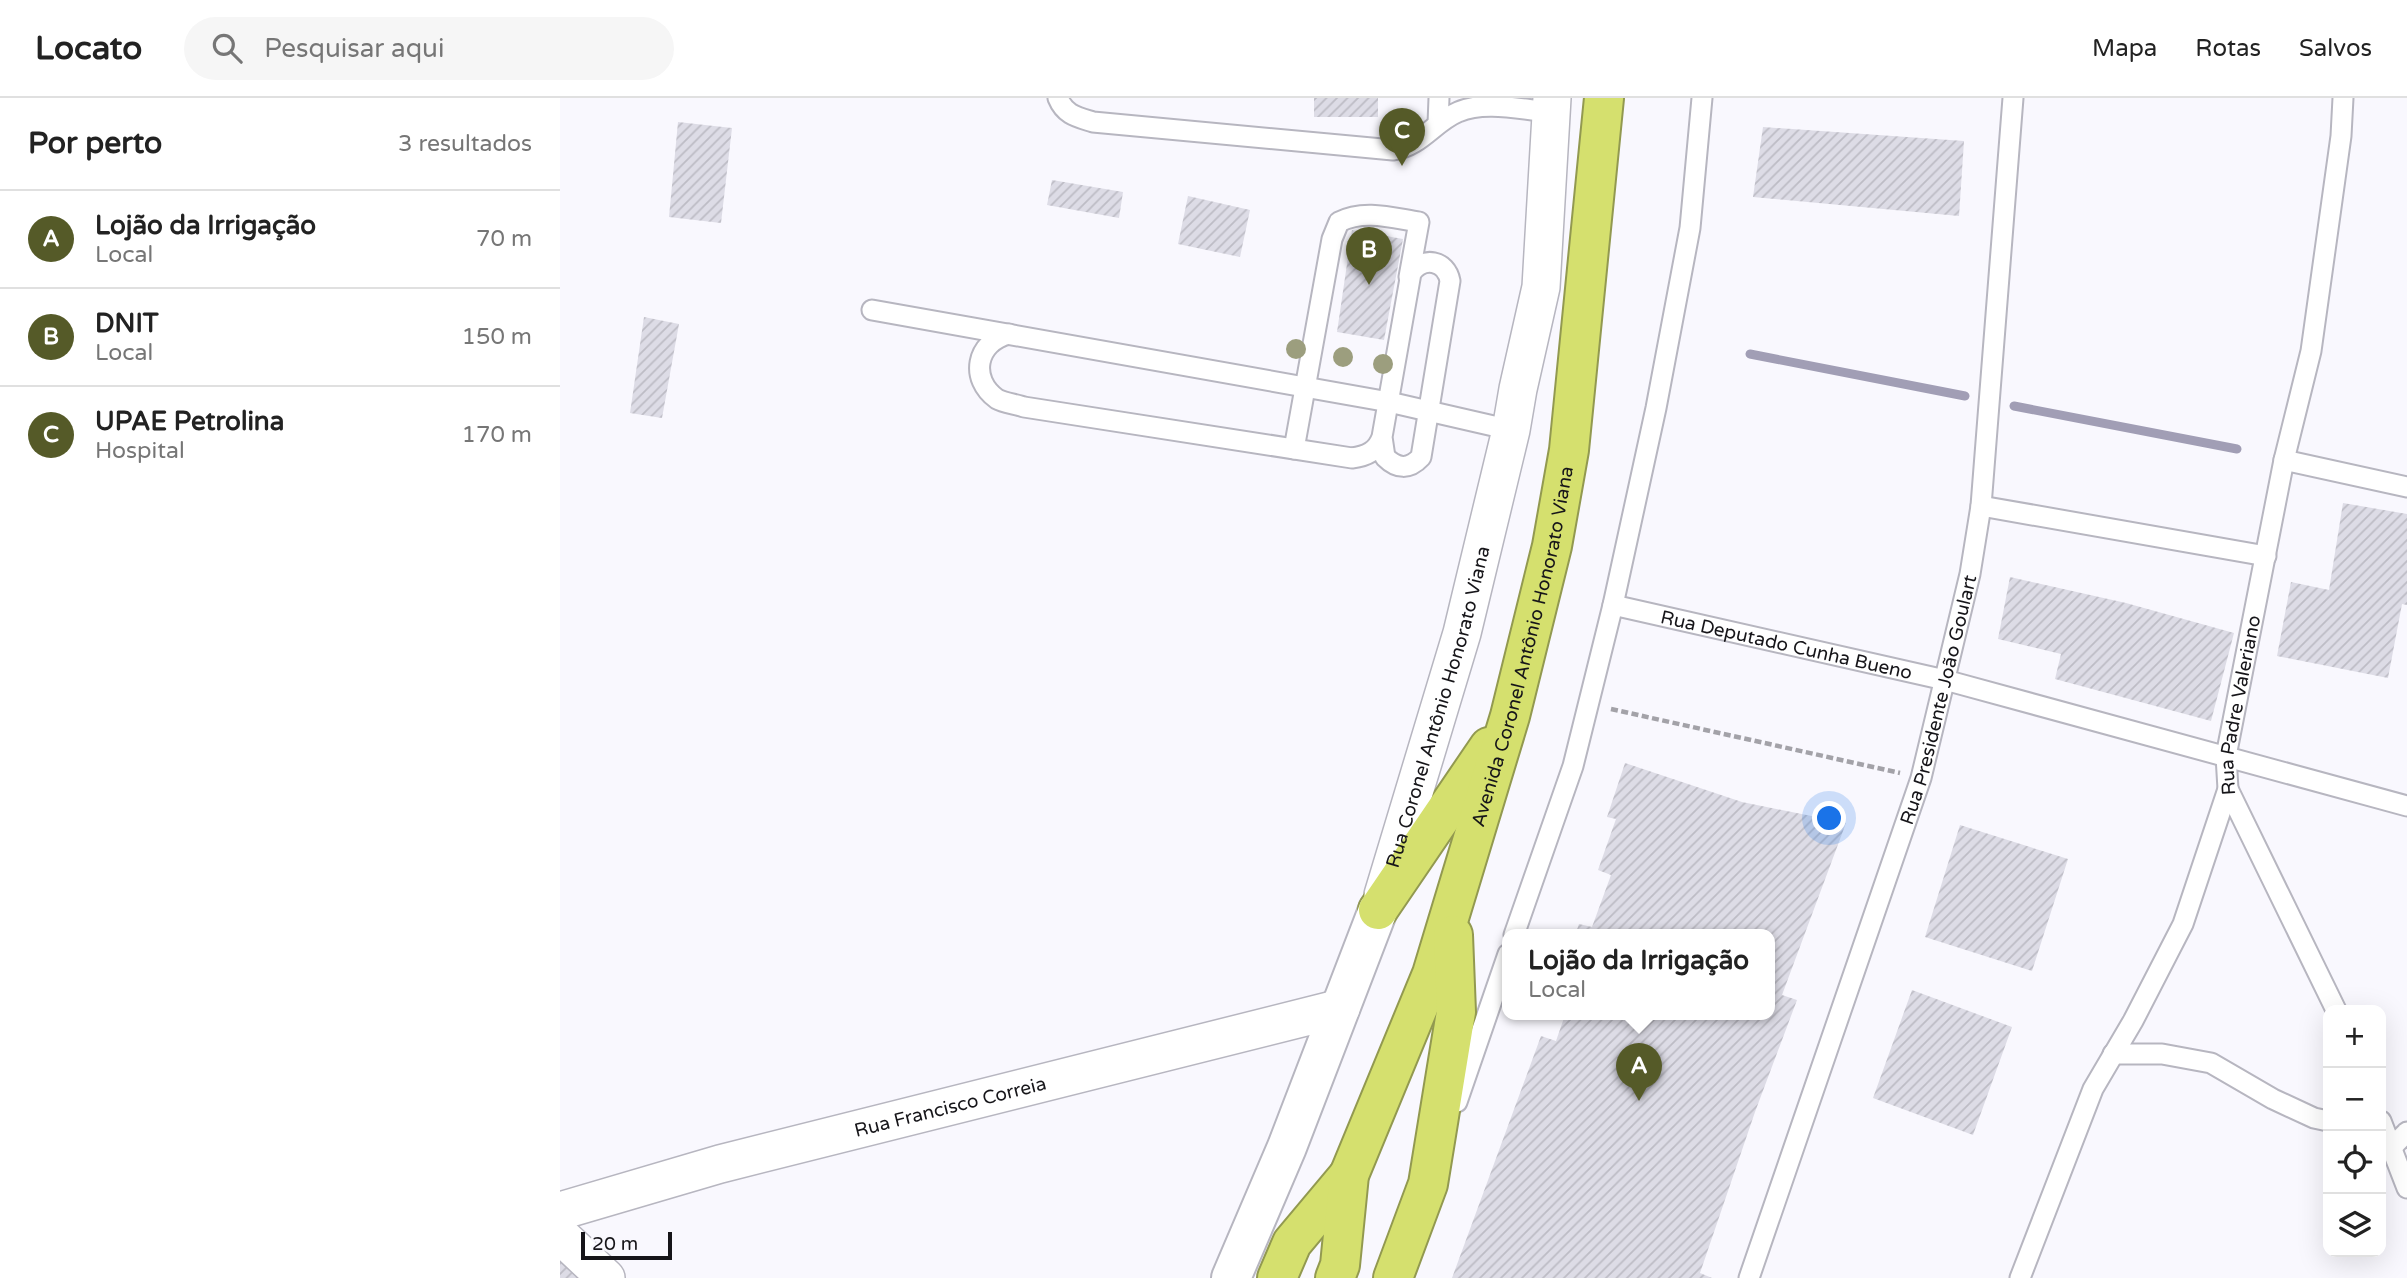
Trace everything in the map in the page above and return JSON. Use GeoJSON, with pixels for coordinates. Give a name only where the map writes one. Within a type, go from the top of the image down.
{"type":"FeatureCollection","features":[{"type":"Feature","properties":{"kind":"highway","name":"Avenida Coronel Antônio Honorato Viana"},"geometry":{"type":"LineString","coordinates":[[1349,1175],[1432,974],[1510,716],[1552,546],[1569,450],[1604,98]]}},
{"type":"Feature","properties":{"kind":"highway"},"geometry":{"type":"LineString","coordinates":[[1378,910],[1510,716]]}},
{"type":"Feature","properties":{"kind":"highway"},"geometry":{"type":"LineString","coordinates":[[1393,1278],[1428,1184],[1456,1012],[1452,910]]}},
{"type":"Feature","properties":{"kind":"highway"},"geometry":{"type":"LineString","coordinates":[[1277,1278],[1292,1243],[1349,1175]]}},
{"type":"Feature","properties":{"kind":"highway"},"geometry":{"type":"LineString","coordinates":[[1335,1278],[1340,1265],[1349,1175]]}},
{"type":"Feature","properties":{"kind":"main road","name":"Rua Coronel Antônio Honorato Viana"},"geometry":{"type":"LineString","coordinates":[[1231,1278],[1287,1147],[1378,910]]}},
{"type":"Feature","properties":{"kind":"street","name":"Rua Coronel Antônio Honorato Viana"},"geometry":{"type":"LineString","coordinates":[[1378,910],[1462,633],[1511,430],[1541,288],[1552,105]]}},
{"type":"Feature","properties":{"kind":"street","name":"Rua Francisco Correia"},"geometry":{"type":"LineString","coordinates":[[560,1211],[720,1164],[1341,1008]]}},
{"type":"Feature","properties":{"kind":"street"},"geometry":{"type":"LineString","coordinates":[[560,1235],[606,1278]]}},
{"type":"Feature","properties":{"kind":"lane"},"geometry":{"type":"LineString","coordinates":[[1058,98],[1062,107],[1071,115],[1093,122],[1393,150],[1405,149],[1459,111],[1481,107],[1552,105]]}},
{"type":"Feature","properties":{"kind":"lane"},"geometry":{"type":"LineString","coordinates":[[1438,124],[1439,98]]}},
{"type":"Feature","properties":{"kind":"lane"},"geometry":{"type":"LineString","coordinates":[[1516,929],[1573,766],[1613,605],[1656,408],[1690,228],[1702,98]]}},
{"type":"Feature","properties":{"kind":"lane","name":"Rua Presidente João Goulart"},"geometry":{"type":"LineString","coordinates":[[1749,1278],[1921,778],[1970,574],[1981,506],[2013,98]]}},
{"type":"Feature","properties":{"kind":"lane","name":"Rua Padre Valeriano"},"geometry":{"type":"LineString","coordinates":[[2020,1278],[2093,1089],[2133,1021],[2183,924],[2228,789],[2226,757],[2284,460],[2311,351],[2341,136],[2343,98]]}},
{"type":"Feature","properties":{"kind":"lane"},"geometry":{"type":"LineString","coordinates":[[1009,334],[997,337],[982,352],[981,378],[986,388],[998,400],[1024,407],[1294,449],[1352,458],[1361,457],[1379,446],[1382,437],[1419,222],[1362,215],[1353,215],[1339,222],[1332,239],[1294,449]]}},
{"type":"Feature","properties":{"kind":"lane"},"geometry":{"type":"LineString","coordinates":[[1382,437],[1385,457],[1396,466],[1410,466],[1421,457],[1450,281],[1445,269],[1435,262],[1422,263],[1415,267],[1409,279]]}},
{"type":"Feature","properties":{"kind":"lane"},"geometry":{"type":"LineString","coordinates":[[872,310],[1389,402],[1511,430]]}},
{"type":"Feature","properties":{"kind":"lane"},"geometry":{"type":"LineString","coordinates":[[2284,460],[2407,487]]}},
{"type":"Feature","properties":{"kind":"lane"},"geometry":{"type":"LineString","coordinates":[[1981,506],[2266,556]]}},
{"type":"Feature","properties":{"kind":"lane","name":"Rua Deputado Cunha Bueno"},"geometry":{"type":"LineString","coordinates":[[1613,605],[1945,680],[2407,806]]}},
{"type":"Feature","properties":{"kind":"lane"},"geometry":{"type":"LineString","coordinates":[[2228,789],[2334,1005]]}},
{"type":"Feature","properties":{"kind":"lane"},"geometry":{"type":"LineString","coordinates":[[1428,1184],[1502,971]]}},
{"type":"Feature","properties":{"kind":"lane"},"geometry":{"type":"LineString","coordinates":[[2113,1054],[2162,1054],[2211,1063],[2273,1099],[2323,1120]]}},
{"type":"Feature","properties":{"kind":"lane"},"geometry":{"type":"LineString","coordinates":[[2384,1131],[2407,1188]]}},
{"type":"Feature","properties":{"kind":"lane"},"geometry":{"type":"LineString","coordinates":[[2391,1148],[2407,1132]]}},
{"type":"Feature","properties":{"kind":"path"},"geometry":{"type":"LineString","coordinates":[[1589,704],[1921,778]]}},
{"type":"Feature","properties":{"kind":"building"},"geometry":{"type":"Polygon","coordinates":[[[1314,98],[1378,98],[1378,117],[1314,117],[1314,98]]]}},
{"type":"Feature","properties":{"kind":"building"},"geometry":{"type":"Polygon","coordinates":[[[678,122],[732,128],[721,223],[669,217],[678,122]]]}},
{"type":"Feature","properties":{"kind":"building"},"geometry":{"type":"Polygon","coordinates":[[[1763,127],[1964,141],[1959,216],[1753,197],[1763,127]]]}},
{"type":"Feature","properties":{"kind":"building"},"geometry":{"type":"Polygon","coordinates":[[[1052,180],[1123,192],[1119,218],[1047,205],[1052,180]]]}},
{"type":"Feature","properties":{"kind":"building"},"geometry":{"type":"Polygon","coordinates":[[[1188,196],[1250,210],[1240,257],[1178,244],[1188,196]]]}},
{"type":"Feature","properties":{"kind":"building"},"geometry":{"type":"Polygon","coordinates":[[[1352,230],[1403,239],[1384,340],[1337,332],[1352,230]]]}},
{"type":"Feature","properties":{"kind":"building"},"geometry":{"type":"Polygon","coordinates":[[[644,317],[679,324],[662,418],[630,413],[644,317]]]}},
{"type":"Feature","properties":{"kind":"building"},"geometry":{"type":"Polygon","coordinates":[[[2343,503],[2407,514],[2407,605],[2402,604],[2388,678],[2277,656],[2291,582],[2329,590],[2343,503]]]}},
{"type":"Feature","properties":{"kind":"building"},"geometry":{"type":"Polygon","coordinates":[[[2010,577],[2126,603],[2234,633],[2211,721],[2055,679],[2061,654],[1998,639],[2010,577]]]}},
{"type":"Feature","properties":{"kind":"building"},"geometry":{"type":"Polygon","coordinates":[[[1625,763],[1742,802],[1846,823],[1782,995],[1797,1000],[1700,1273],[1712,1278],[1452,1278],[1541,1036],[1556,1041],[1563,1020],[1775,1020],[1775,929],[1577,929],[1579,924],[1592,927],[1611,875],[1598,870],[1616,819],[1607,817],[1625,763]]]}},
{"type":"Feature","properties":{"kind":"building"},"geometry":{"type":"Polygon","coordinates":[[[1960,825],[2068,859],[2032,971],[1925,937],[1960,825]]]}},
{"type":"Feature","properties":{"kind":"building"},"geometry":{"type":"Polygon","coordinates":[[[1912,990],[2012,1027],[1973,1135],[1873,1098],[1912,990]]]}},
{"type":"Feature","properties":{"kind":"building"},"geometry":{"type":"Polygon","coordinates":[[[560,1249],[597,1278],[560,1278],[560,1249]]]}},
{"type":"Feature","properties":{"kind":"waterway"},"geometry":{"type":"LineString","coordinates":[[1750,354],[1965,396]]}},
{"type":"Feature","properties":{"kind":"waterway"},"geometry":{"type":"LineString","coordinates":[[2014,406],[2237,449]]}},
{"type":"Feature","properties":{"kind":"place","name":"UPAE Petrolina"},"geometry":{"type":"Point","coordinates":[1402,166]}},
{"type":"Feature","properties":{"kind":"place","name":"DNIT"},"geometry":{"type":"Point","coordinates":[1369,285]}},
{"type":"Feature","properties":{"kind":"place","name":"Lojão da Irrigação"},"geometry":{"type":"Point","coordinates":[1639,1101]}}]}
